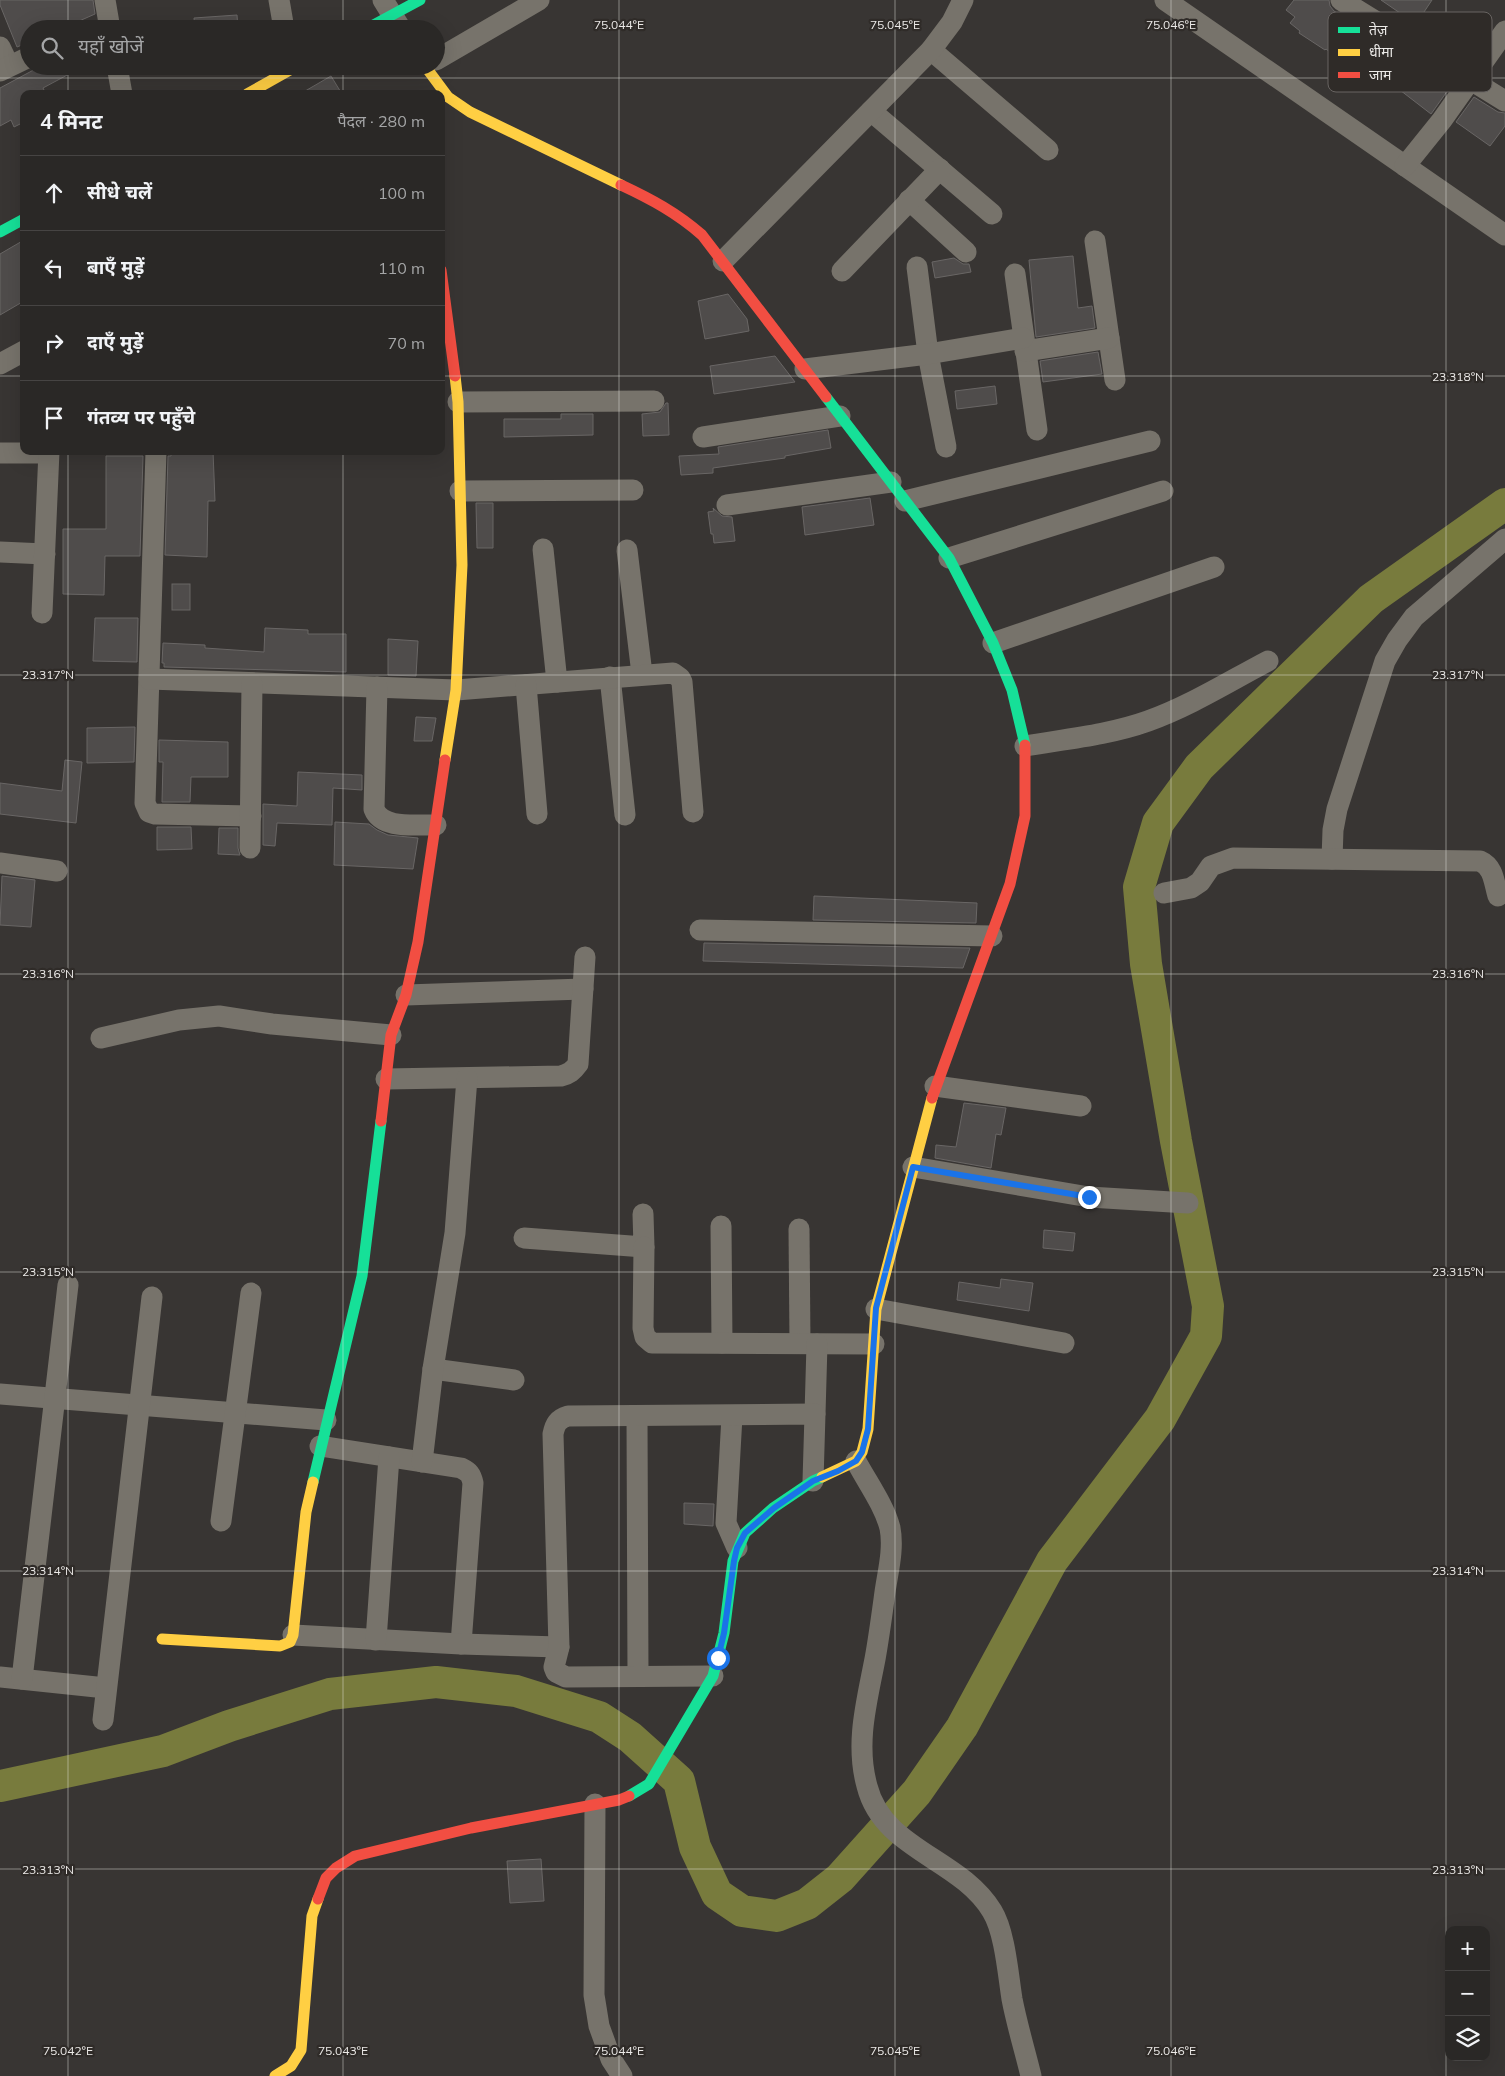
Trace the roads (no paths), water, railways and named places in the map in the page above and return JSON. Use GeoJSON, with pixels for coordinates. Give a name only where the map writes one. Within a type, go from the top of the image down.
{"type":"FeatureCollection","features":[{"type":"Feature","properties":{"kind":"street"},"geometry":{"type":"LineString","coordinates":[[105,0],[108,20]]}},
{"type":"Feature","properties":{"kind":"street"},"geometry":{"type":"LineString","coordinates":[[278,0],[282,20]]}},
{"type":"Feature","properties":{"kind":"street"},"geometry":{"type":"LineString","coordinates":[[392,15],[420,0]]}},
{"type":"Feature","properties":{"kind":"street"},"geometry":{"type":"LineString","coordinates":[[445,55],[539,0]]}},
{"type":"Feature","properties":{"kind":"street"},"geometry":{"type":"LineString","coordinates":[[723,262],[931,50],[952,22],[963,0]]}},
{"type":"Feature","properties":{"kind":"street"},"geometry":{"type":"LineString","coordinates":[[1165,0],[1505,235]]}},
{"type":"Feature","properties":{"kind":"street"},"geometry":{"type":"LineString","coordinates":[[1341,0],[1361,12]]}},
{"type":"Feature","properties":{"kind":"street"},"geometry":{"type":"LineString","coordinates":[[1492,49],[1505,31]]}},
{"type":"Feature","properties":{"kind":"street"},"geometry":{"type":"LineString","coordinates":[[0,48],[5,69],[20,62]]}},
{"type":"Feature","properties":{"kind":"street"},"geometry":{"type":"LineString","coordinates":[[931,50],[1048,150]]}},
{"type":"Feature","properties":{"kind":"street"},"geometry":{"type":"LineString","coordinates":[[119,75],[121,90]]}},
{"type":"Feature","properties":{"kind":"street"},"geometry":{"type":"LineString","coordinates":[[254,90],[279,75]]}},
{"type":"Feature","properties":{"kind":"street"},"geometry":{"type":"LineString","coordinates":[[429,75],[437,90]]}},
{"type":"Feature","properties":{"kind":"street"},"geometry":{"type":"LineString","coordinates":[[1405,166],[1442,120],[1461,92]]}},
{"type":"Feature","properties":{"kind":"street"},"geometry":{"type":"LineString","coordinates":[[1491,92],[1505,101]]}},
{"type":"Feature","properties":{"kind":"street"},"geometry":{"type":"LineString","coordinates":[[275,2076],[285,2073],[293,2065],[301,2050],[308,1942],[312,1916],[326,1878],[336,1868],[356,1856],[471,1828],[619,1800],[634,1794],[649,1784],[712,1676],[724,1633],[737,1548],[745,1533],[774,1508],[813,1481],[856,1461],[862,1452],[868,1429],[876,1308],[935,1086],[1010,884],[1025,816],[1025,746],[1012,690],[994,643],[948,558],[702,235],[683,218],[661,204],[470,112],[445,105]]}},
{"type":"Feature","properties":{"kind":"street"},"geometry":{"type":"LineString","coordinates":[[871,111],[992,214]]}},
{"type":"Feature","properties":{"kind":"street"},"geometry":{"type":"LineString","coordinates":[[842,271],[940,169]]}},
{"type":"Feature","properties":{"kind":"street"},"geometry":{"type":"LineString","coordinates":[[909,200],[966,252]]}},
{"type":"Feature","properties":{"kind":"street"},"geometry":{"type":"LineString","coordinates":[[0,232],[20,221]]}},
{"type":"Feature","properties":{"kind":"street"},"geometry":{"type":"LineString","coordinates":[[1095,241],[1114,380]]}},
{"type":"Feature","properties":{"kind":"street"},"geometry":{"type":"LineString","coordinates":[[917,267],[928,354],[946,447]]}},
{"type":"Feature","properties":{"kind":"street"},"geometry":{"type":"LineString","coordinates":[[1015,274],[1036,430]]}},
{"type":"Feature","properties":{"kind":"street"},"geometry":{"type":"LineString","coordinates":[[162,1639],[280,1646],[290,1642],[293,1635],[306,1512],[326,1420],[362,1276],[391,1035],[406,995],[418,942],[456,690],[462,565],[460,491],[445,313]]}},
{"type":"Feature","properties":{"kind":"street"},"geometry":{"type":"LineString","coordinates":[[805,369],[928,354],[1109,338]]}},
{"type":"Feature","properties":{"kind":"street"},"geometry":{"type":"LineString","coordinates":[[0,364],[20,352]]}},
{"type":"Feature","properties":{"kind":"street"},"geometry":{"type":"LineString","coordinates":[[452,388],[654,401]]}},
{"type":"Feature","properties":{"kind":"street"},"geometry":{"type":"LineString","coordinates":[[703,437],[840,416]]}},
{"type":"Feature","properties":{"kind":"street"},"geometry":{"type":"LineString","coordinates":[[905,501],[1150,441]]}},
{"type":"Feature","properties":{"kind":"street"},"geometry":{"type":"LineString","coordinates":[[0,452],[20,452]]}},
{"type":"Feature","properties":{"kind":"street"},"geometry":{"type":"LineString","coordinates":[[42,613],[49,455]]}},
{"type":"Feature","properties":{"kind":"street"},"geometry":{"type":"LineString","coordinates":[[156,455],[145,803],[149,812],[155,814],[251,816]]}},
{"type":"Feature","properties":{"kind":"street"},"geometry":{"type":"LineString","coordinates":[[727,505],[891,482]]}},
{"type":"Feature","properties":{"kind":"street"},"geometry":{"type":"LineString","coordinates":[[460,491],[633,490]]}},
{"type":"Feature","properties":{"kind":"street"},"geometry":{"type":"LineString","coordinates":[[948,558],[1163,491]]}},
{"type":"Feature","properties":{"kind":"street"},"geometry":{"type":"LineString","coordinates":[[1332,859],[1333,830],[1337,809],[1385,661],[1397,640],[1414,617],[1505,539]]}},
{"type":"Feature","properties":{"kind":"street"},"geometry":{"type":"LineString","coordinates":[[544,549],[557,682]]}},
{"type":"Feature","properties":{"kind":"street"},"geometry":{"type":"LineString","coordinates":[[627,550],[642,674]]}},
{"type":"Feature","properties":{"kind":"street"},"geometry":{"type":"LineString","coordinates":[[0,552],[45,554]]}},
{"type":"Feature","properties":{"kind":"street"},"geometry":{"type":"LineString","coordinates":[[994,643],[1214,567]]}},
{"type":"Feature","properties":{"kind":"street"},"geometry":{"type":"LineString","coordinates":[[1025,746],[1116,730],[1147,721],[1175,710],[1268,661]]}},
{"type":"Feature","properties":{"kind":"street"},"geometry":{"type":"LineString","coordinates":[[149,679],[456,690],[673,673],[680,678],[693,812]]}},
{"type":"Feature","properties":{"kind":"street"},"geometry":{"type":"LineString","coordinates":[[610,677],[625,815]]}},
{"type":"Feature","properties":{"kind":"street"},"geometry":{"type":"LineString","coordinates":[[250,848],[252,683]]}},
{"type":"Feature","properties":{"kind":"street"},"geometry":{"type":"LineString","coordinates":[[526,684],[537,814]]}},
{"type":"Feature","properties":{"kind":"street"},"geometry":{"type":"LineString","coordinates":[[378,687],[374,809],[376,815],[382,820],[390,822],[436,824]]}},
{"type":"Feature","properties":{"kind":"street"},"geometry":{"type":"LineString","coordinates":[[1164,893],[1191,888],[1200,882],[1211,866],[1232,858],[1480,861],[1487,864],[1492,871],[1498,896]]}},
{"type":"Feature","properties":{"kind":"street"},"geometry":{"type":"LineString","coordinates":[[0,863],[57,871]]}},
{"type":"Feature","properties":{"kind":"street"},"geometry":{"type":"LineString","coordinates":[[700,930],[992,936]]}},
{"type":"Feature","properties":{"kind":"street"},"geometry":{"type":"LineString","coordinates":[[386,1079],[561,1076],[574,1070],[578,1064],[585,957]]}},
{"type":"Feature","properties":{"kind":"street"},"geometry":{"type":"LineString","coordinates":[[406,995],[583,989]]}},
{"type":"Feature","properties":{"kind":"street"},"geometry":{"type":"LineString","coordinates":[[101,1038],[179,1020],[219,1016],[272,1024],[391,1035]]}},
{"type":"Feature","properties":{"kind":"street"},"geometry":{"type":"LineString","coordinates":[[422,1462],[433,1369],[455,1233],[467,1078]]}},
{"type":"Feature","properties":{"kind":"street"},"geometry":{"type":"LineString","coordinates":[[935,1086],[1082,1106]]}},
{"type":"Feature","properties":{"kind":"street"},"geometry":{"type":"LineString","coordinates":[[913,1167],[1089,1197],[1188,1203]]}},
{"type":"Feature","properties":{"kind":"street"},"geometry":{"type":"LineString","coordinates":[[643,1214],[643,1328],[645,1338],[652,1343],[874,1344]]}},
{"type":"Feature","properties":{"kind":"street"},"geometry":{"type":"LineString","coordinates":[[720,1226],[722,1343]]}},
{"type":"Feature","properties":{"kind":"street"},"geometry":{"type":"LineString","coordinates":[[798,1229],[815,1414],[813,1481]]}},
{"type":"Feature","properties":{"kind":"street"},"geometry":{"type":"LineString","coordinates":[[524,1238],[644,1247]]}},
{"type":"Feature","properties":{"kind":"street"},"geometry":{"type":"LineString","coordinates":[[22,1679],[68,1285]]}},
{"type":"Feature","properties":{"kind":"street"},"geometry":{"type":"LineString","coordinates":[[221,1521],[251,1293]]}},
{"type":"Feature","properties":{"kind":"street"},"geometry":{"type":"LineString","coordinates":[[103,1720],[152,1296]]}},
{"type":"Feature","properties":{"kind":"street"},"geometry":{"type":"LineString","coordinates":[[876,1308],[1064,1343]]}},
{"type":"Feature","properties":{"kind":"street"},"geometry":{"type":"LineString","coordinates":[[433,1369],[514,1380]]}},
{"type":"Feature","properties":{"kind":"street"},"geometry":{"type":"LineString","coordinates":[[0,1394],[326,1420]]}},
{"type":"Feature","properties":{"kind":"street"},"geometry":{"type":"LineString","coordinates":[[712,1676],[560,1675],[554,1667],[559,1647],[554,1426],[558,1421],[568,1416],[815,1414]]}},
{"type":"Feature","properties":{"kind":"street"},"geometry":{"type":"LineString","coordinates":[[637,1416],[638,1676]]}},
{"type":"Feature","properties":{"kind":"street"},"geometry":{"type":"LineString","coordinates":[[732,1416],[726,1523],[737,1548]]}},
{"type":"Feature","properties":{"kind":"street"},"geometry":{"type":"LineString","coordinates":[[320,1446],[461,1468],[472,1476],[461,1644]]}},
{"type":"Feature","properties":{"kind":"street"},"geometry":{"type":"LineString","coordinates":[[376,1640],[389,1457]]}},
{"type":"Feature","properties":{"kind":"street"},"geometry":{"type":"LineString","coordinates":[[856,1461],[885,1513],[892,1541],[875,1657],[862,1727],[862,1746],[867,1786],[878,1814],[899,1836],[959,1876],[975,1890],[992,1910],[1000,1934],[1013,2002],[1031,2076]]}},
{"type":"Feature","properties":{"kind":"street"},"geometry":{"type":"LineString","coordinates":[[293,1635],[559,1647]]}},
{"type":"Feature","properties":{"kind":"street"},"geometry":{"type":"LineString","coordinates":[[0,1677],[106,1688]]}},
{"type":"Feature","properties":{"kind":"street"},"geometry":{"type":"LineString","coordinates":[[594,1804],[594,1995],[599,2026],[611,2059],[622,2076]]}},
{"type":"Feature","properties":{"kind":"waterway"},"geometry":{"type":"LineString","coordinates":[[0,1786],[163,1751],[229,1726],[330,1694],[436,1682],[516,1691],[599,1717],[630,1737],[679,1781],[695,1847],[717,1894],[742,1911],[777,1916],[807,1904],[840,1878],[917,1792],[962,1727],[1052,1561],[1160,1419],[1206,1336],[1208,1306],[1176,1141],[1146,964],[1139,887],[1158,823],[1199,767],[1371,599],[1505,504]]}}]}
